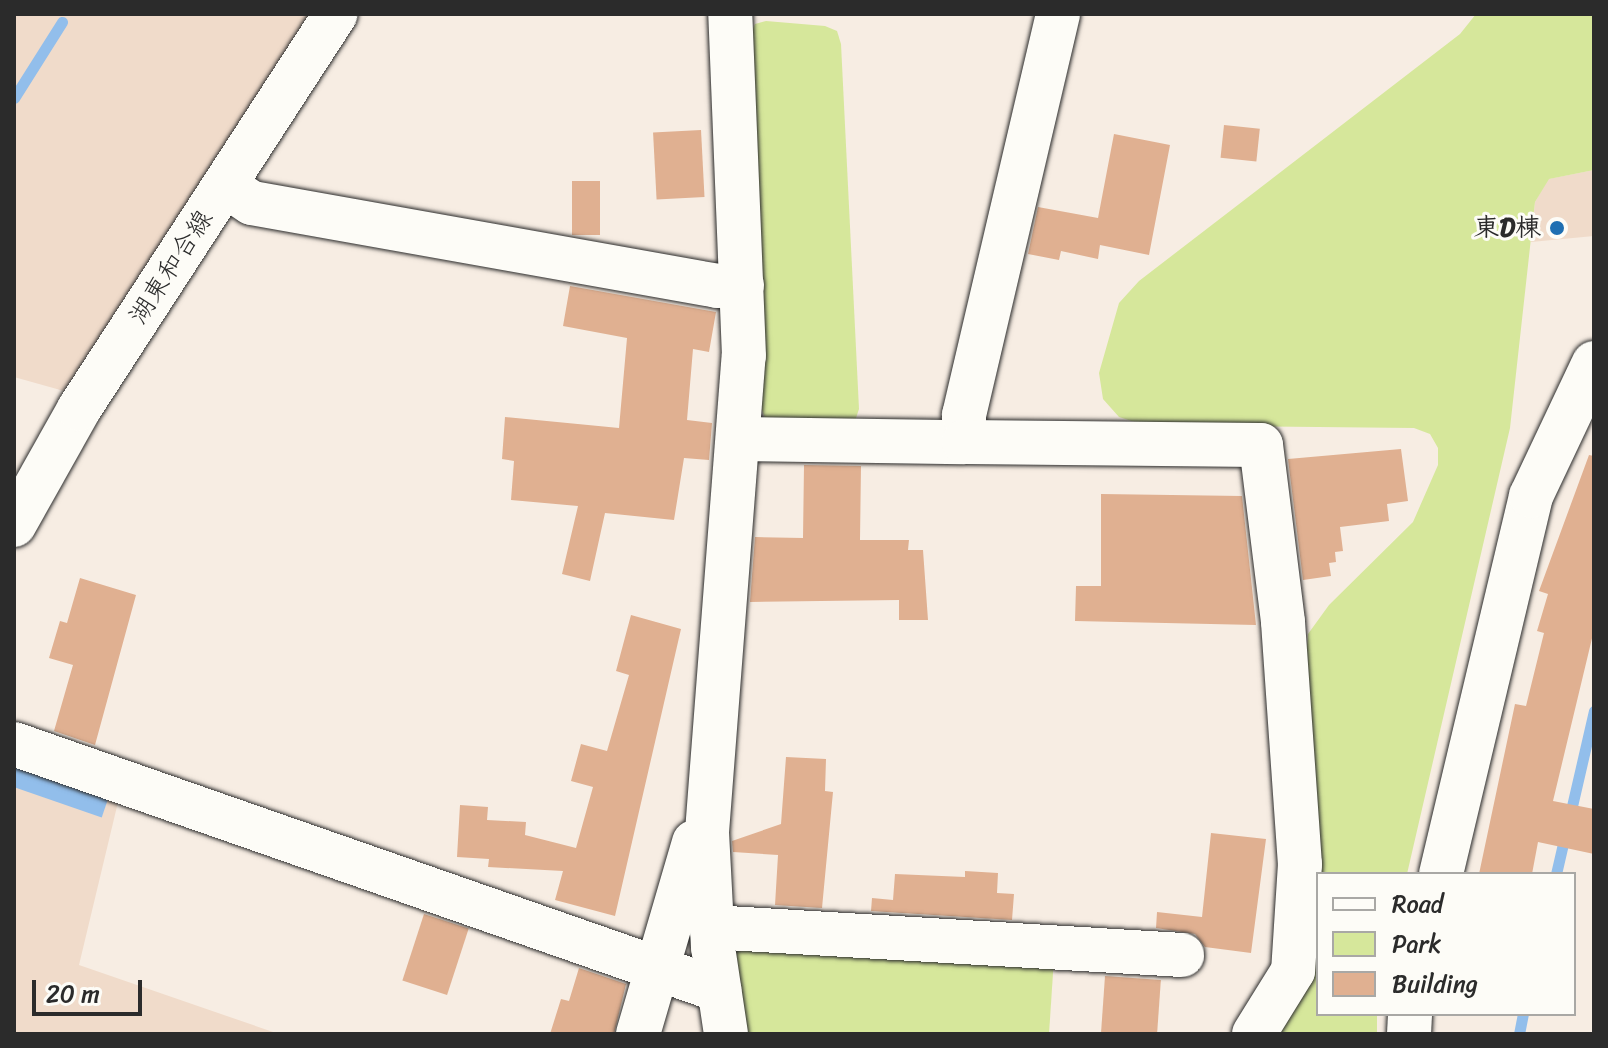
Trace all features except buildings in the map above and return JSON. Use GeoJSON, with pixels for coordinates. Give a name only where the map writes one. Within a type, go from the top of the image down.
{"type":"FeatureCollection","features":[{"type":"Feature","properties":{"kind":"street","name":"湖東和合線"},"geometry":{"type":"LineString","coordinates":[[14,525],[52,453],[336,14]]}},
{"type":"Feature","properties":{"kind":"street"},"geometry":{"type":"LineString","coordinates":[[726,1034],[711,927],[708,794],[740,439],[742,285],[730,14]]}},
{"type":"Feature","properties":{"kind":"street"},"geometry":{"type":"LineString","coordinates":[[964,442],[964,415],[1058,14]]}},
{"type":"Feature","properties":{"kind":"street"},"geometry":{"type":"LineString","coordinates":[[225,185],[252,203],[717,286],[742,285]]}},
{"type":"Feature","properties":{"kind":"street"},"geometry":{"type":"LineString","coordinates":[[1441,872],[1524,520],[1592,370]]}},
{"type":"Feature","properties":{"kind":"street"},"geometry":{"type":"LineString","coordinates":[[740,439],[1261,445],[1283,622],[1300,864],[1293,971],[1254,1034]]}},
{"type":"Feature","properties":{"kind":"street"},"geometry":{"type":"LineString","coordinates":[[14,744],[719,990]]}},
{"type":"Feature","properties":{"kind":"street"},"geometry":{"type":"LineString","coordinates":[[638,1034],[708,794]]}},
{"type":"Feature","properties":{"kind":"street"},"geometry":{"type":"LineString","coordinates":[[711,927],[1182,955]]}},
{"type":"Feature","properties":{"kind":"shaded area"},"geometry":{"type":"Polygon","coordinates":[[[14,14],[310,14],[64,391],[14,377],[14,14]]]}},
{"type":"Feature","properties":{"kind":"shaded area"},"geometry":{"type":"Polygon","coordinates":[[[1594,170],[1594,236],[1531,242],[1535,202],[1548,179],[1594,170]]]}},
{"type":"Feature","properties":{"kind":"shaded area"},"geometry":{"type":"Polygon","coordinates":[[[14,762],[119,798],[79,965],[279,1034],[14,1034],[14,762]]]}},
{"type":"Feature","properties":{"kind":"green space"},"geometry":{"type":"Polygon","coordinates":[[[1476,14],[1594,14],[1594,170],[1549,179],[1535,202],[1510,428],[1407,872],[1316,872],[1316,1016],[1377,1016],[1377,1034],[1274,1034],[1308,634],[1329,605],[1413,522],[1438,465],[1438,448],[1430,434],[1414,428],[1144,425],[1119,417],[1103,399],[1099,373],[1119,303],[1139,281],[1460,34],[1476,14]]]}},
{"type":"Feature","properties":{"kind":"green space"},"geometry":{"type":"Polygon","coordinates":[[[766,21],[825,26],[837,31],[841,44],[859,409],[855,421],[766,421],[762,410],[750,36],[755,24],[766,21]]]}},
{"type":"Feature","properties":{"kind":"green space"},"geometry":{"type":"Polygon","coordinates":[[[731,935],[1054,958],[1049,1034],[745,1034],[731,935]]]}},
{"type":"Feature","properties":{"kind":"water"},"geometry":{"type":"Polygon","coordinates":[[[14,765],[109,798],[102,817],[14,787],[14,765]]]}},
{"type":"Feature","properties":{"kind":"waterway"},"geometry":{"type":"LineString","coordinates":[[14,98],[62,22]]}},
{"type":"Feature","properties":{"kind":"waterway"},"geometry":{"type":"LineString","coordinates":[[1569,819],[1594,711]]}},
{"type":"Feature","properties":{"kind":"waterway"},"geometry":{"type":"LineString","coordinates":[[1556,872],[1565,836]]}},
{"type":"Feature","properties":{"kind":"waterway"},"geometry":{"type":"LineString","coordinates":[[1519,1034],[1523,1016]]}},
{"type":"Feature","properties":{"kind":"place","name":"東D棟"},"geometry":{"type":"Point","coordinates":[1557,228]}}]}
